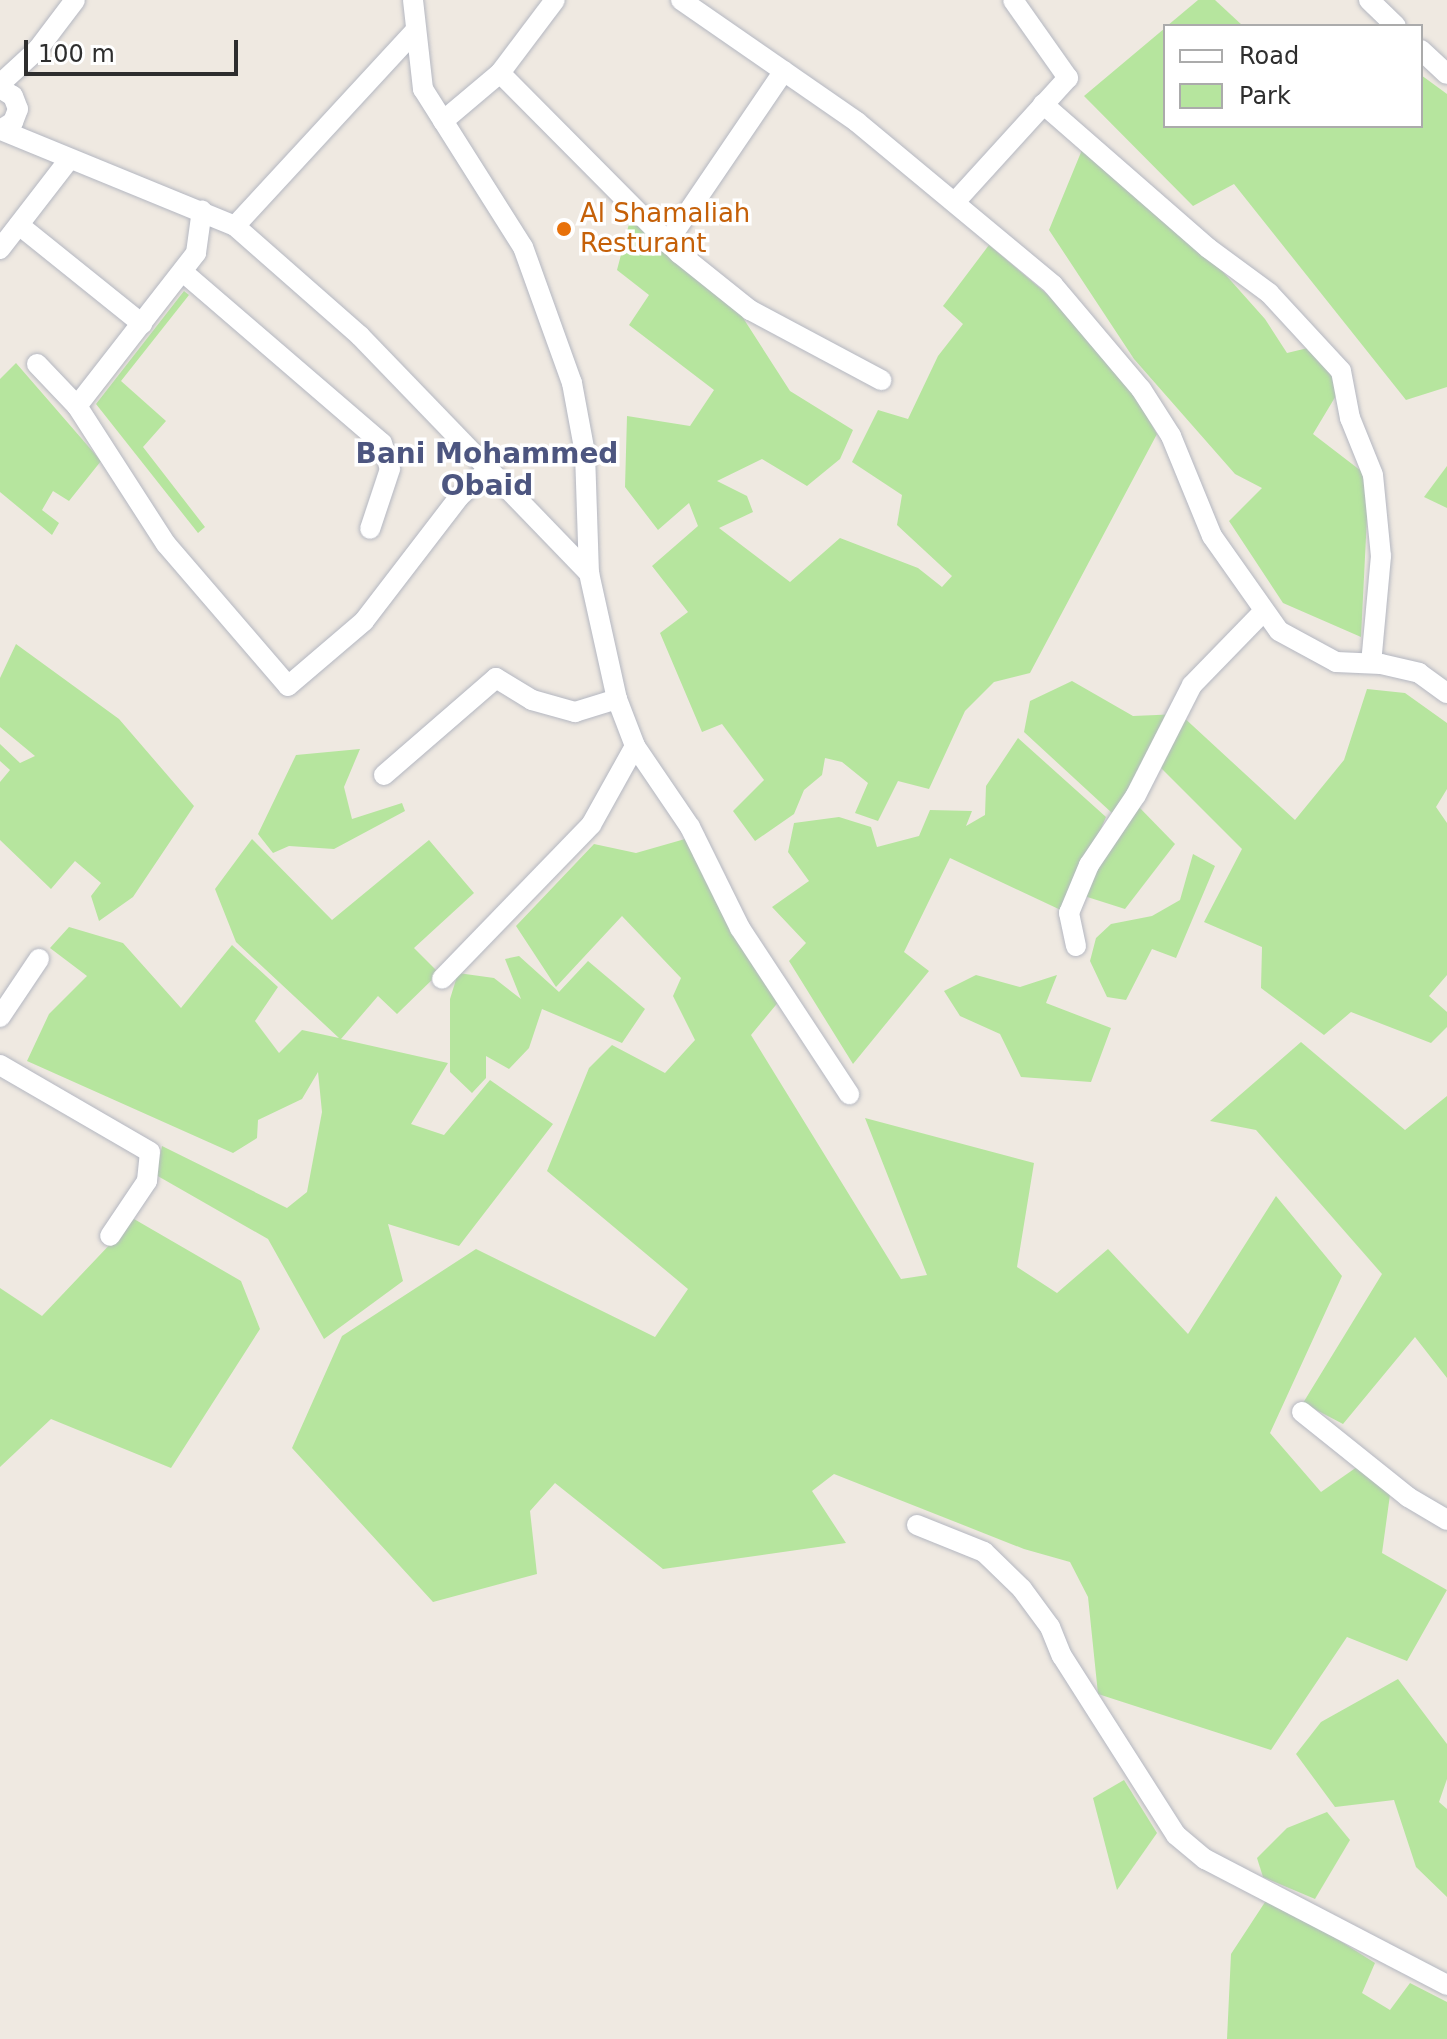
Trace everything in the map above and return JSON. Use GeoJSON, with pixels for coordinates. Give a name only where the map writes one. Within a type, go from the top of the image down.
{"type":"FeatureCollection","features":[{"type":"Feature","properties":{"kind":"street"},"geometry":{"type":"LineString","coordinates":[[45,145],[0,86],[38,49],[75,0]]}},
{"type":"Feature","properties":{"kind":"street"},"geometry":{"type":"LineString","coordinates":[[413,0],[423,89],[523,247],[572,383],[585,453],[589,573],[617,699],[635,746],[690,827],[740,928],[849,1094]]}},
{"type":"Feature","properties":{"kind":"street"},"geometry":{"type":"LineString","coordinates":[[443,121],[500,73],[555,0]]}},
{"type":"Feature","properties":{"kind":"street"},"geometry":{"type":"LineString","coordinates":[[681,0],[784,71],[955,202],[1053,285],[1141,389],[1171,436],[1212,536],[1279,631],[1311,652],[1336,662],[1371,663],[1419,673],[1447,693]]}},
{"type":"Feature","properties":{"kind":"street"},"geometry":{"type":"LineString","coordinates":[[955,202],[1068,78],[1013,0]]}},
{"type":"Feature","properties":{"kind":"street"},"geometry":{"type":"LineString","coordinates":[[1369,0],[1394,24]]}},
{"type":"Feature","properties":{"kind":"street"},"geometry":{"type":"LineString","coordinates":[[235,226],[415,31]]}},
{"type":"Feature","properties":{"kind":"street"},"geometry":{"type":"LineString","coordinates":[[1,130],[13,122],[38,49]]}},
{"type":"Feature","properties":{"kind":"street"},"geometry":{"type":"LineString","coordinates":[[1423,52],[1447,74]]}},
{"type":"Feature","properties":{"kind":"street"},"geometry":{"type":"LineString","coordinates":[[667,243],[784,71]]}},
{"type":"Feature","properties":{"kind":"street"},"geometry":{"type":"LineString","coordinates":[[500,73],[667,243],[750,310],[881,380]]}},
{"type":"Feature","properties":{"kind":"street"},"geometry":{"type":"LineString","coordinates":[[1043,104],[1208,248],[1269,293],[1341,371],[1350,418],[1373,475],[1381,556],[1371,663]]}},
{"type":"Feature","properties":{"kind":"street"},"geometry":{"type":"LineString","coordinates":[[1,130],[45,145],[68,161],[202,210],[235,226],[360,336],[487,471],[589,573]]}},
{"type":"Feature","properties":{"kind":"street"},"geometry":{"type":"LineString","coordinates":[[0,249],[68,161]]}},
{"type":"Feature","properties":{"kind":"street"},"geometry":{"type":"LineString","coordinates":[[77,406],[183,272],[202,232],[202,210]]}},
{"type":"Feature","properties":{"kind":"street"},"geometry":{"type":"LineString","coordinates":[[19,225],[142,324]]}},
{"type":"Feature","properties":{"kind":"street"},"geometry":{"type":"LineString","coordinates":[[183,272],[382,443],[390,469],[370,529]]}},
{"type":"Feature","properties":{"kind":"street"},"geometry":{"type":"LineString","coordinates":[[37,364],[77,406],[166,544],[288,686],[364,621],[459,497],[487,471]]}},
{"type":"Feature","properties":{"kind":"street"},"geometry":{"type":"LineString","coordinates":[[1076,946],[1069,913],[1089,865],[1136,795],[1192,685],[1264,611]]}},
{"type":"Feature","properties":{"kind":"street"},"geometry":{"type":"LineString","coordinates":[[384,775],[496,678],[532,700],[575,712],[617,699]]}},
{"type":"Feature","properties":{"kind":"street"},"geometry":{"type":"LineString","coordinates":[[442,979],[591,825],[635,746]]}},
{"type":"Feature","properties":{"kind":"street"},"geometry":{"type":"LineString","coordinates":[[0,1017],[39,959]]}},
{"type":"Feature","properties":{"kind":"street"},"geometry":{"type":"LineString","coordinates":[[0,1065],[150,1152],[147,1181],[110,1236]]}},
{"type":"Feature","properties":{"kind":"street"},"geometry":{"type":"LineString","coordinates":[[1302,1412],[1408,1497],[1447,1520]]}},
{"type":"Feature","properties":{"kind":"street"},"geometry":{"type":"LineString","coordinates":[[917,1525],[984,1552],[1022,1589],[1050,1627],[1062,1656],[1176,1835],[1205,1859],[1447,1985]]}},
{"type":"Feature","properties":{"kind":"green space"},"geometry":{"type":"Polygon","coordinates":[[[1198,0],[1215,0],[1241,24],[1169,24],[1198,0]]]}},
{"type":"Feature","properties":{"kind":"green space"},"geometry":{"type":"Polygon","coordinates":[[[1163,30],[1163,128],[1423,128],[1423,76],[1447,94],[1447,387],[1406,400],[1234,184],[1193,206],[1084,96],[1163,30]]]}},
{"type":"Feature","properties":{"kind":"green space"},"geometry":{"type":"Polygon","coordinates":[[[1084,145],[1183,227],[1265,319],[1287,353],[1312,347],[1340,389],[1313,434],[1369,477],[1361,637],[1283,603],[1229,521],[1262,488],[1235,474],[1134,359],[1049,230],[1084,145]]]}},
{"type":"Feature","properties":{"kind":"green space"},"geometry":{"type":"Polygon","coordinates":[[[630,220],[729,296],[790,391],[853,430],[840,459],[807,486],[762,459],[717,481],[747,496],[753,512],[719,528],[790,582],[840,538],[918,568],[942,587],[952,576],[897,525],[902,495],[852,462],[878,410],[908,419],[938,356],[963,324],[943,306],[989,245],[1048,295],[1133,393],[1157,434],[1030,673],[994,682],[965,711],[929,789],[898,781],[878,821],[855,813],[868,783],[842,762],[825,758],[822,775],[804,790],[794,814],[755,841],[733,811],[764,780],[722,724],[702,732],[660,633],[688,612],[652,566],[698,526],[689,503],[658,530],[625,487],[627,416],[690,426],[714,390],[629,325],[649,295],[617,270],[630,220]]]}},
{"type":"Feature","properties":{"kind":"green space"},"geometry":{"type":"Polygon","coordinates":[[[184,291],[189,295],[121,381],[166,421],[143,447],[205,527],[198,533],[96,404],[184,291]]]}},
{"type":"Feature","properties":{"kind":"green space"},"geometry":{"type":"Polygon","coordinates":[[[16,363],[101,461],[69,501],[53,491],[42,510],[59,523],[52,535],[0,492],[0,379],[16,363]]]}},
{"type":"Feature","properties":{"kind":"green space"},"geometry":{"type":"Polygon","coordinates":[[[1447,466],[1447,508],[1424,497],[1447,466]]]}},
{"type":"Feature","properties":{"kind":"green space"},"geometry":{"type":"Polygon","coordinates":[[[16,644],[119,719],[194,806],[133,897],[99,921],[91,896],[101,883],[75,861],[51,889],[0,840],[0,782],[10,770],[0,761],[0,744],[20,763],[35,756],[0,727],[0,678],[16,644]]]}},
{"type":"Feature","properties":{"kind":"green space"},"geometry":{"type":"Polygon","coordinates":[[[1072,681],[1133,716],[1180,714],[1295,820],[1344,760],[1367,689],[1405,693],[1447,723],[1447,789],[1436,807],[1447,823],[1447,975],[1429,996],[1447,1012],[1447,1027],[1431,1043],[1351,1012],[1324,1035],[1261,988],[1262,947],[1204,922],[1242,849],[1155,762],[1112,813],[1024,732],[1030,701],[1072,681]]]}},
{"type":"Feature","properties":{"kind":"green space"},"geometry":{"type":"Polygon","coordinates":[[[1018,738],[1106,817],[1065,912],[950,858],[904,952],[929,971],[853,1064],[789,961],[806,943],[772,907],[809,881],[788,852],[794,823],[839,817],[871,827],[877,847],[919,836],[930,810],[972,811],[966,826],[985,815],[986,786],[1018,738]]]}},
{"type":"Feature","properties":{"kind":"green space"},"geometry":{"type":"Polygon","coordinates":[[[360,749],[344,787],[352,819],[402,803],[405,811],[334,849],[289,846],[273,853],[258,834],[296,755],[360,749]]]}},
{"type":"Feature","properties":{"kind":"green space"},"geometry":{"type":"Polygon","coordinates":[[[1136,804],[1175,844],[1125,909],[1081,895],[1136,804]]]}},
{"type":"Feature","properties":{"kind":"green space"},"geometry":{"type":"Polygon","coordinates":[[[692,837],[785,994],[751,1035],[901,1279],[927,1275],[865,1118],[1034,1163],[1017,1267],[1057,1293],[1108,1249],[1188,1334],[1276,1196],[1342,1276],[1270,1433],[1321,1492],[1367,1460],[1393,1473],[1382,1553],[1447,1590],[1407,1661],[1347,1637],[1271,1750],[1098,1694],[1088,1597],[1070,1562],[1024,1549],[834,1474],[812,1491],[846,1543],[663,1569],[555,1483],[530,1511],[537,1574],[433,1602],[292,1448],[342,1336],[476,1249],[655,1337],[688,1289],[547,1171],[589,1068],[612,1045],[665,1073],[695,1040],[673,996],[681,978],[622,916],[556,987],[516,926],[594,844],[636,853],[692,837]]]}},
{"type":"Feature","properties":{"kind":"green space"},"geometry":{"type":"Polygon","coordinates":[[[252,839],[332,920],[429,840],[474,893],[414,948],[439,973],[397,1014],[378,996],[341,1039],[448,1063],[411,1124],[444,1135],[490,1080],[553,1124],[459,1246],[388,1224],[403,1281],[324,1339],[268,1239],[156,1175],[162,1146],[287,1208],[307,1192],[322,1112],[318,1072],[302,1099],[258,1120],[257,1138],[233,1153],[27,1061],[49,1014],[87,976],[50,948],[69,927],[123,943],[181,1008],[232,945],[278,987],[255,1021],[279,1053],[302,1030],[339,1038],[236,942],[215,889],[252,839]]]}},
{"type":"Feature","properties":{"kind":"green space"},"geometry":{"type":"Polygon","coordinates":[[[1193,854],[1215,866],[1176,958],[1152,949],[1126,1000],[1107,997],[1090,961],[1096,938],[1111,924],[1152,916],[1180,900],[1193,854]]]}},
{"type":"Feature","properties":{"kind":"green space"},"geometry":{"type":"Polygon","coordinates":[[[519,956],[559,992],[588,961],[645,1009],[622,1043],[542,1009],[529,1048],[509,1069],[486,1056],[486,1078],[472,1093],[450,1072],[450,999],[458,973],[494,978],[521,999],[505,959],[519,956]]]}},
{"type":"Feature","properties":{"kind":"green space"},"geometry":{"type":"Polygon","coordinates":[[[976,975],[1020,987],[1057,975],[1046,1003],[1111,1028],[1091,1082],[1021,1077],[1000,1034],[960,1016],[944,991],[976,975]]]}},
{"type":"Feature","properties":{"kind":"green space"},"geometry":{"type":"Polygon","coordinates":[[[1301,1042],[1405,1130],[1447,1096],[1447,1378],[1415,1337],[1343,1424],[1303,1403],[1382,1274],[1256,1130],[1210,1121],[1301,1042]]]}},
{"type":"Feature","properties":{"kind":"green space"},"geometry":{"type":"Polygon","coordinates":[[[134,1219],[241,1281],[260,1329],[171,1468],[51,1419],[0,1467],[0,1288],[42,1316],[134,1219]]]}},
{"type":"Feature","properties":{"kind":"green space"},"geometry":{"type":"Polygon","coordinates":[[[1398,1679],[1447,1744],[1447,1779],[1439,1802],[1447,1809],[1447,1897],[1416,1867],[1394,1800],[1335,1807],[1296,1754],[1321,1722],[1398,1679]]]}},
{"type":"Feature","properties":{"kind":"green space"},"geometry":{"type":"Polygon","coordinates":[[[1124,1780],[1157,1833],[1117,1890],[1093,1798],[1124,1780]]]}},
{"type":"Feature","properties":{"kind":"green space"},"geometry":{"type":"Polygon","coordinates":[[[1327,1812],[1350,1840],[1315,1899],[1263,1877],[1257,1858],[1287,1828],[1327,1812]]]}},
{"type":"Feature","properties":{"kind":"green space"},"geometry":{"type":"Polygon","coordinates":[[[1269,1896],[1375,1963],[1362,1993],[1390,2010],[1410,1983],[1447,2002],[1447,2039],[1227,2039],[1231,1954],[1269,1896]]]}},
{"type":"Feature","properties":{"kind":"place","name":"Al Shamaliah Resturant"},"geometry":{"type":"Point","coordinates":[564,229]}},
{"type":"Feature","properties":{"kind":"district","name":"Bani Mohammed Obaid"},"geometry":{"type":"Point","coordinates":[487,470]}}]}
